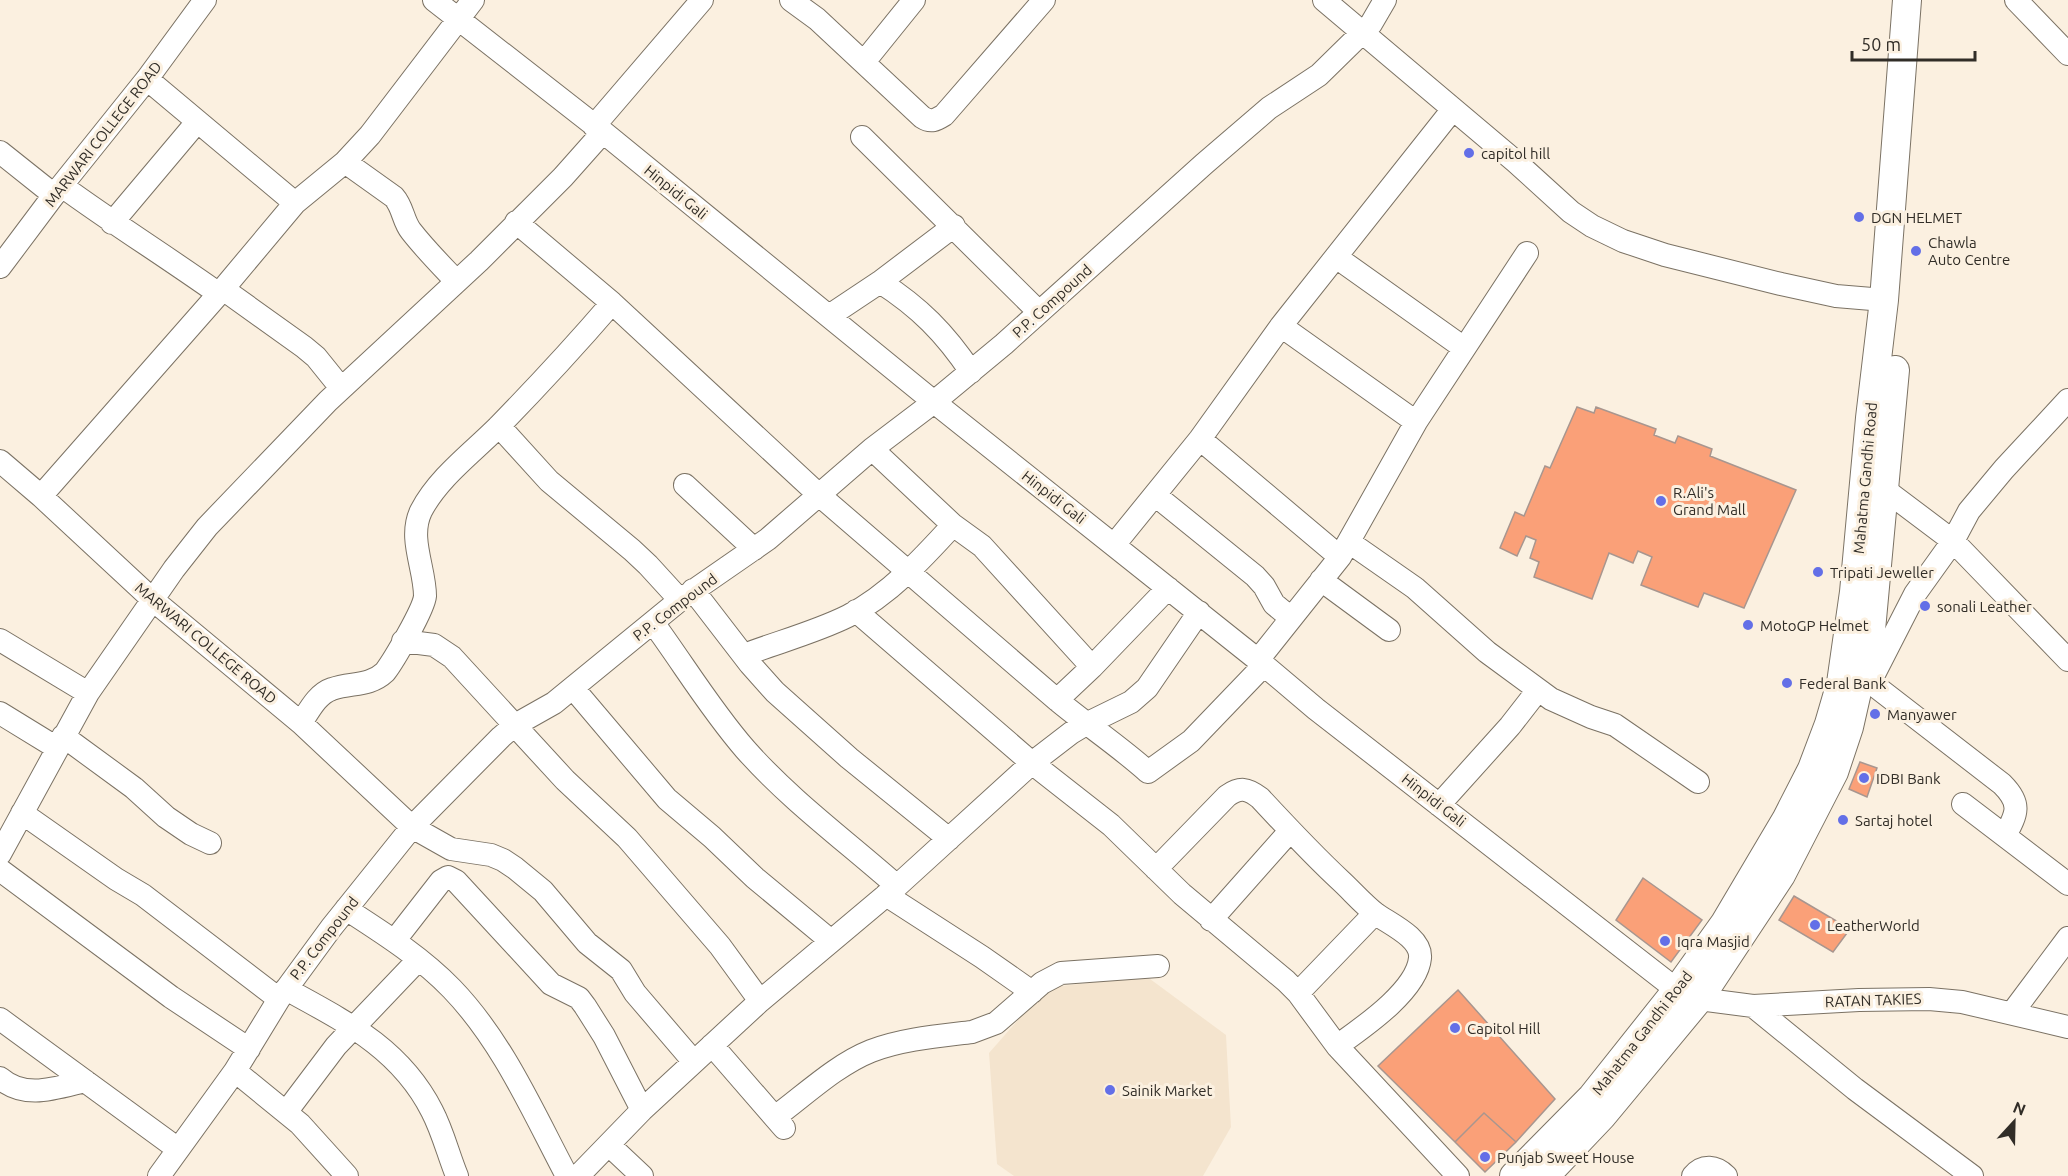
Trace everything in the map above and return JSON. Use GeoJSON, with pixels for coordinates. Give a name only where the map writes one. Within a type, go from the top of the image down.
{"type":"FeatureCollection","features":[{"type":"Feature","properties":{"kind":"main road","name":"Mahatma Gandhi Road"},"geometry":{"type":"LineString","coordinates":[[1514,1176],[1688,995],[1725,923],[1786,820],[1812,769],[1829,724],[1841,683],[1849,638],[1884,300],[1907,0]]}},
{"type":"Feature","properties":{"kind":"main road","name":"Mahatma Gandhi Road"},"geometry":{"type":"LineString","coordinates":[[1545,1176],[1610,1107],[1688,995],[1781,875],[1834,772],[1864,685],[1903,288],[1925,0]]}},
{"type":"Feature","properties":{"kind":"street","name":"MARWARI COLLEGE ROAD"},"geometry":{"type":"LineString","coordinates":[[4,253],[58,191],[147,79],[205,0]]}},
{"type":"Feature","properties":{"kind":"street","name":"Hinpidi Gali"},"geometry":{"type":"LineString","coordinates":[[434,0],[1199,612],[1316,709],[1688,995]]}},
{"type":"Feature","properties":{"kind":"street"},"geometry":{"type":"LineString","coordinates":[[41,496],[221,292],[295,203],[345,162],[377,126],[473,0]]}},
{"type":"Feature","properties":{"kind":"street"},"geometry":{"type":"LineString","coordinates":[[0,854],[88,693],[174,569],[228,503],[342,388],[568,172],[598,129],[702,0]]}},
{"type":"Feature","properties":{"kind":"street"},"geometry":{"type":"LineString","coordinates":[[791,0],[817,19],[928,121],[937,120],[944,115],[1044,0]]}},
{"type":"Feature","properties":{"kind":"street"},"geometry":{"type":"LineString","coordinates":[[864,62],[914,0]]}},
{"type":"Feature","properties":{"kind":"street"},"geometry":{"type":"LineString","coordinates":[[1324,0],[1571,212],[1592,226],[1623,241],[1665,255],[1836,296],[1884,300]]}},
{"type":"Feature","properties":{"kind":"street","name":"P.P. Compound"},"geometry":{"type":"LineString","coordinates":[[159,1176],[235,1071],[282,994],[346,909],[412,827],[462,775],[515,725],[554,703],[687,595],[754,549],[872,448],[970,372],[1269,108],[1319,75],[1371,24],[1385,0]]}},
{"type":"Feature","properties":{"kind":"street"},"geometry":{"type":"LineString","coordinates":[[2016,0],[2068,54]]}},
{"type":"Feature","properties":{"kind":"street"},"geometry":{"type":"LineString","coordinates":[[147,79],[295,203]]}},
{"type":"Feature","properties":{"kind":"street"},"geometry":{"type":"LineString","coordinates":[[1114,545],[1200,438],[1281,326],[1453,109]]}},
{"type":"Feature","properties":{"kind":"street"},"geometry":{"type":"LineString","coordinates":[[112,223],[196,122]]}},
{"type":"Feature","properties":{"kind":"street"},"geometry":{"type":"LineString","coordinates":[[862,137],[1039,312]]}},
{"type":"Feature","properties":{"kind":"street"},"geometry":{"type":"LineString","coordinates":[[0,152],[304,347],[316,357],[342,388]]}},
{"type":"Feature","properties":{"kind":"street"},"geometry":{"type":"LineString","coordinates":[[345,162],[400,204],[404,220],[410,231],[456,281]]}},
{"type":"Feature","properties":{"kind":"street"},"geometry":{"type":"LineString","coordinates":[[516,222],[612,303],[818,494],[1057,700],[1148,772],[1191,741],[1261,662],[1291,618],[1345,549],[1416,422],[1527,254]]}},
{"type":"Feature","properties":{"kind":"street"},"geometry":{"type":"LineString","coordinates":[[829,316],[880,282],[954,226]]}},
{"type":"Feature","properties":{"kind":"street"},"geometry":{"type":"LineString","coordinates":[[1336,257],[1464,348]]}},
{"type":"Feature","properties":{"kind":"street"},"geometry":{"type":"LineString","coordinates":[[880,282],[910,303],[936,326],[970,372]]}},
{"type":"Feature","properties":{"kind":"street"},"geometry":{"type":"LineString","coordinates":[[301,723],[315,702],[331,689],[377,680],[390,665],[422,610],[425,598],[416,538],[417,522],[423,509],[447,477],[499,426],[612,303]]}},
{"type":"Feature","properties":{"kind":"street"},"geometry":{"type":"LineString","coordinates":[[1281,326],[1416,422]]}},
{"type":"Feature","properties":{"kind":"street"},"geometry":{"type":"LineString","coordinates":[[2005,836],[2017,806],[2013,796],[1864,685],[1915,594],[1953,541],[1969,511],[2004,469],[2064,413]]}},
{"type":"Feature","properties":{"kind":"street"},"geometry":{"type":"LineString","coordinates":[[499,426],[549,481],[687,595],[795,711],[949,839]]}},
{"type":"Feature","properties":{"kind":"street"},"geometry":{"type":"LineString","coordinates":[[1200,438],[1345,549],[1420,593],[1488,652],[1538,690],[1562,705],[1615,725],[1698,782]]}},
{"type":"Feature","properties":{"kind":"street"},"geometry":{"type":"LineString","coordinates":[[872,448],[953,525],[982,546],[1092,666]]}},
{"type":"Feature","properties":{"kind":"street","name":"MARWARI COLLEGE ROAD"},"geometry":{"type":"LineString","coordinates":[[0,461],[153,600],[301,723],[412,827],[451,849],[491,855],[515,868],[543,891],[587,943],[621,970],[635,993],[694,1062]]}},
{"type":"Feature","properties":{"kind":"street"},"geometry":{"type":"LineString","coordinates":[[685,485],[754,549]]}},
{"type":"Feature","properties":{"kind":"street"},"geometry":{"type":"LineString","coordinates":[[1884,489],[1953,541],[2068,660]]}},
{"type":"Feature","properties":{"kind":"street"},"geometry":{"type":"LineString","coordinates":[[1155,495],[1248,570],[1264,586],[1274,604],[1291,618]]}},
{"type":"Feature","properties":{"kind":"street"},"geometry":{"type":"LineString","coordinates":[[744,655],[836,621],[856,611],[908,570],[953,525]]}},
{"type":"Feature","properties":{"kind":"street"},"geometry":{"type":"LineString","coordinates":[[1321,580],[1389,630]]}},
{"type":"Feature","properties":{"kind":"street"},"geometry":{"type":"LineString","coordinates":[[1057,700],[1168,588]]}},
{"type":"Feature","properties":{"kind":"street"},"geometry":{"type":"LineString","coordinates":[[856,611],[1032,763],[1104,819],[1211,920],[1298,993],[1337,1046],[1458,1176]]}},
{"type":"Feature","properties":{"kind":"street"},"geometry":{"type":"LineString","coordinates":[[578,1176],[642,1110],[760,1001],[891,891],[1032,763],[1086,724],[1138,697],[1147,688],[1199,612]]}},
{"type":"Feature","properties":{"kind":"street"},"geometry":{"type":"LineString","coordinates":[[654,624],[710,704],[746,749],[786,790],[891,891],[1032,992]]}},
{"type":"Feature","properties":{"kind":"street"},"geometry":{"type":"LineString","coordinates":[[0,640],[88,693]]}},
{"type":"Feature","properties":{"kind":"street"},"geometry":{"type":"LineString","coordinates":[[403,641],[434,645],[443,649],[565,780],[627,838],[666,881],[726,953],[760,1001]]}},
{"type":"Feature","properties":{"kind":"street"},"geometry":{"type":"LineString","coordinates":[[573,688],[667,799],[755,878],[831,941]]}},
{"type":"Feature","properties":{"kind":"street"},"geometry":{"type":"LineString","coordinates":[[1439,805],[1510,726],[1538,690]]}},
{"type":"Feature","properties":{"kind":"street"},"geometry":{"type":"LineString","coordinates":[[0,713],[60,742],[134,788],[166,817],[191,834],[210,843]]}},
{"type":"Feature","properties":{"kind":"street"},"geometry":{"type":"LineString","coordinates":[[1156,869],[1227,796],[1236,789],[1244,789],[1252,792],[1375,913],[1411,939],[1419,949],[1420,959],[1407,984],[1389,1007],[1337,1046]]}},
{"type":"Feature","properties":{"kind":"street"},"geometry":{"type":"LineString","coordinates":[[1963,804],[2068,884]]}},
{"type":"Feature","properties":{"kind":"street"},"geometry":{"type":"LineString","coordinates":[[22,813],[116,879],[143,895],[282,994],[354,1026],[394,1059],[415,1082],[432,1110],[457,1176]]}},
{"type":"Feature","properties":{"kind":"street"},"geometry":{"type":"LineString","coordinates":[[1211,920],[1290,831]]}},
{"type":"Feature","properties":{"kind":"street"},"geometry":{"type":"LineString","coordinates":[[0,870],[171,997],[249,1049]]}},
{"type":"Feature","properties":{"kind":"street"},"geometry":{"type":"LineString","coordinates":[[395,940],[441,880],[448,877],[456,881],[551,984],[579,998],[604,1036],[642,1110]]}},
{"type":"Feature","properties":{"kind":"street"},"geometry":{"type":"LineString","coordinates":[[346,909],[395,940],[453,991],[494,1042],[513,1072],[567,1176]]}},
{"type":"Feature","properties":{"kind":"street"},"geometry":{"type":"LineString","coordinates":[[1298,993],[1375,913]]}},
{"type":"Feature","properties":{"kind":"street"},"geometry":{"type":"LineString","coordinates":[[2012,1013],[2068,938]]}},
{"type":"Feature","properties":{"kind":"street"},"geometry":{"type":"LineString","coordinates":[[287,1112],[319,1067],[354,1026],[418,960]]}},
{"type":"Feature","properties":{"kind":"street"},"geometry":{"type":"LineString","coordinates":[[712,1045],[780,1123],[841,1068],[870,1052],[887,1046],[984,1028],[996,1023],[1042,982],[1061,973],[1158,966]]}},
{"type":"Feature","properties":{"kind":"street","name":"RATAN TAKIES"},"geometry":{"type":"LineString","coordinates":[[1688,995],[1753,1006],[1858,1000],[1929,999],[1962,1002],[2068,1027]]}},
{"type":"Feature","properties":{"kind":"street"},"geometry":{"type":"LineString","coordinates":[[1753,1006],[1855,1089],[1972,1176]]}},
{"type":"Feature","properties":{"kind":"street"},"geometry":{"type":"LineString","coordinates":[[0,1019],[178,1149]]}},
{"type":"Feature","properties":{"kind":"street"},"geometry":{"type":"LineString","coordinates":[[235,1071],[287,1112],[347,1176]]}},
{"type":"Feature","properties":{"kind":"street"},"geometry":{"type":"LineString","coordinates":[[0,1078],[19,1090],[29,1091],[85,1082]]}},
{"type":"Feature","properties":{"kind":"street"},"geometry":{"type":"LineString","coordinates":[[609,1145],[642,1176]]}},
{"type":"Feature","properties":{"kind":"street"},"geometry":{"type":"LineString","coordinates":[[1693,1176],[1699,1169],[1709,1167],[1720,1170],[1726,1176]]}},
{"type":"Feature","properties":{"kind":"shaded area","name":"Sainik Market"},"geometry":{"type":"Polygon","coordinates":[[[1146,976],[1226,1035],[1231,1127],[1203,1176],[1014,1176],[997,1164],[989,1053],[1046,988],[1146,976]]]}},
{"type":"Feature","properties":{"kind":"building","name":"R.Ali's Grand Mall"},"geometry":{"type":"Polygon","coordinates":[[[1577,407],[1594,413],[1596,407],[1656,429],[1654,435],[1675,443],[1678,436],[1712,449],[1710,456],[1796,490],[1744,608],[1704,593],[1698,607],[1641,585],[1652,557],[1638,551],[1633,563],[1609,553],[1592,599],[1534,577],[1539,562],[1530,558],[1536,540],[1526,536],[1517,556],[1500,548],[1515,512],[1524,516],[1545,466],[1550,468],[1577,407]]]}},
{"type":"Feature","properties":{"kind":"building","name":"IDBI Bank"},"geometry":{"type":"Polygon","coordinates":[[[1860,762],[1877,768],[1867,797],[1849,789],[1860,762]]]}},
{"type":"Feature","properties":{"kind":"building","name":"Iqra Masjid"},"geometry":{"type":"Polygon","coordinates":[[[1643,878],[1702,920],[1671,962],[1616,920],[1643,878]]]}},
{"type":"Feature","properties":{"kind":"building","name":"LeatherWorld"},"geometry":{"type":"Polygon","coordinates":[[[1794,896],[1850,929],[1833,952],[1779,920],[1794,896]]]}},
{"type":"Feature","properties":{"kind":"building","name":"Capitol Hill"},"geometry":{"type":"Polygon","coordinates":[[[1458,990],[1555,1099],[1516,1142],[1484,1113],[1455,1142],[1378,1066],[1458,990]]]}},
{"type":"Feature","properties":{"kind":"building","name":"Punjab Sweet House"},"geometry":{"type":"Polygon","coordinates":[[[1484,1113],[1516,1142],[1485,1172],[1455,1142],[1484,1113]]]}},
{"type":"Feature","properties":{"kind":"place","name":"capitol hill"},"geometry":{"type":"Point","coordinates":[1469,153]}},
{"type":"Feature","properties":{"kind":"place","name":"DGN HELMET"},"geometry":{"type":"Point","coordinates":[1859,217]}},
{"type":"Feature","properties":{"kind":"place","name":"Chawla Auto Centre"},"geometry":{"type":"Point","coordinates":[1916,251]}},
{"type":"Feature","properties":{"kind":"place","name":"R.Ali's Grand Mall"},"geometry":{"type":"Point","coordinates":[1661,501]}},
{"type":"Feature","properties":{"kind":"place","name":"Tripati Jeweller"},"geometry":{"type":"Point","coordinates":[1818,572]}},
{"type":"Feature","properties":{"kind":"place","name":"sonali Leather"},"geometry":{"type":"Point","coordinates":[1925,606]}},
{"type":"Feature","properties":{"kind":"place","name":"MotoGP Helmet"},"geometry":{"type":"Point","coordinates":[1748,625]}},
{"type":"Feature","properties":{"kind":"place","name":"Federal Bank"},"geometry":{"type":"Point","coordinates":[1787,683]}},
{"type":"Feature","properties":{"kind":"place","name":"Manyawer"},"geometry":{"type":"Point","coordinates":[1875,714]}},
{"type":"Feature","properties":{"kind":"place","name":"IDBI Bank"},"geometry":{"type":"Point","coordinates":[1864,778]}},
{"type":"Feature","properties":{"kind":"place","name":"Sartaj hotel"},"geometry":{"type":"Point","coordinates":[1843,820]}},
{"type":"Feature","properties":{"kind":"place","name":"LeatherWorld"},"geometry":{"type":"Point","coordinates":[1815,925]}},
{"type":"Feature","properties":{"kind":"place","name":"Iqra Masjid"},"geometry":{"type":"Point","coordinates":[1665,941]}},
{"type":"Feature","properties":{"kind":"place","name":"Capitol Hill"},"geometry":{"type":"Point","coordinates":[1455,1028]}},
{"type":"Feature","properties":{"kind":"place","name":"Sainik Market"},"geometry":{"type":"Point","coordinates":[1110,1090]}},
{"type":"Feature","properties":{"kind":"place","name":"Punjab Sweet House"},"geometry":{"type":"Point","coordinates":[1485,1157]}}]}
